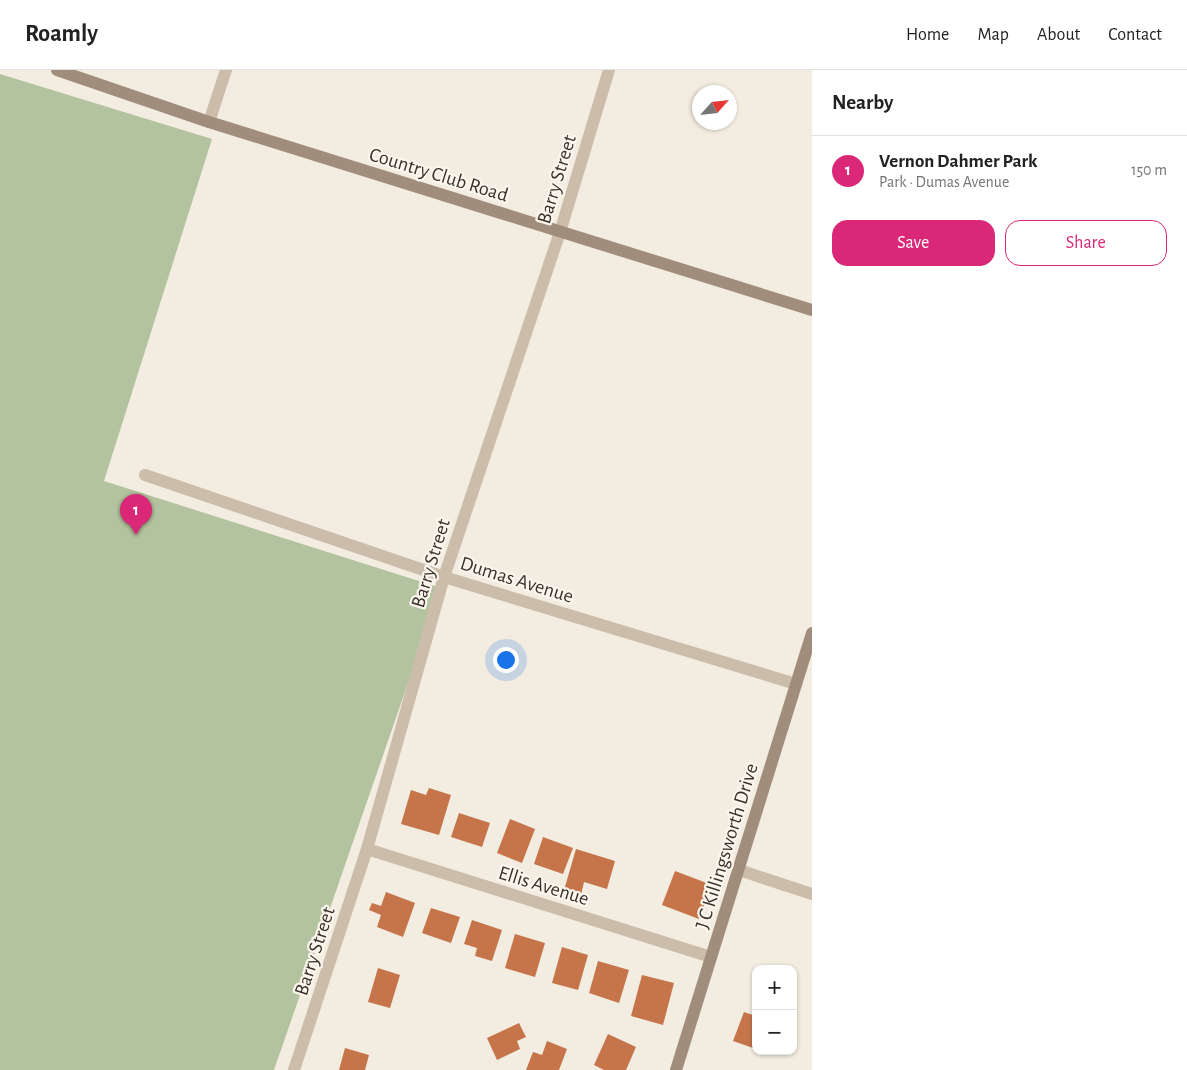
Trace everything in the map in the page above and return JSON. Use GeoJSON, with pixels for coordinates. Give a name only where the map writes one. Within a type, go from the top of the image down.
{"type":"FeatureCollection","features":[{"type":"Feature","properties":{"kind":"street","name":"Country Club Road"},"geometry":{"type":"LineString","coordinates":[[57,70],[209,122],[812,310]]}},
{"type":"Feature","properties":{"kind":"street"},"geometry":{"type":"LineString","coordinates":[[209,122],[226,70]]}},
{"type":"Feature","properties":{"kind":"street","name":"Barry Street"},"geometry":{"type":"LineString","coordinates":[[294,1070],[367,849],[444,577],[560,232],[608,70]]}},
{"type":"Feature","properties":{"kind":"street","name":"Dumas Avenue"},"geometry":{"type":"LineString","coordinates":[[145,475],[444,577],[796,684]]}},
{"type":"Feature","properties":{"kind":"street","name":"J C Killingsworth Drive"},"geometry":{"type":"LineString","coordinates":[[676,1070],[812,633]]}},
{"type":"Feature","properties":{"kind":"street","name":"Ellis Avenue"},"geometry":{"type":"LineString","coordinates":[[367,849],[710,957]]}},
{"type":"Feature","properties":{"kind":"street"},"geometry":{"type":"LineString","coordinates":[[739,870],[812,894]]}},
{"type":"Feature","properties":{"kind":"green space"},"geometry":{"type":"Polygon","coordinates":[[[0,74],[212,139],[104,481],[441,588],[274,1070],[0,1070],[0,74]]]}},
{"type":"Feature","properties":{"kind":"building"},"geometry":{"type":"Polygon","coordinates":[[[429,788],[451,795],[439,835],[401,824],[411,790],[426,795],[429,788]]]}},
{"type":"Feature","properties":{"kind":"building"},"geometry":{"type":"Polygon","coordinates":[[[459,813],[490,823],[482,847],[451,837],[459,813]]]}},
{"type":"Feature","properties":{"kind":"building"},"geometry":{"type":"Polygon","coordinates":[[[510,819],[535,829],[522,863],[497,853],[510,819]]]}},
{"type":"Feature","properties":{"kind":"building"},"geometry":{"type":"Polygon","coordinates":[[[543,837],[573,848],[563,874],[534,864],[543,837]]]}},
{"type":"Feature","properties":{"kind":"building"},"geometry":{"type":"Polygon","coordinates":[[[576,849],[615,861],[607,889],[584,882],[581,895],[564,890],[576,849]]]}},
{"type":"Feature","properties":{"kind":"building"},"geometry":{"type":"Polygon","coordinates":[[[675,871],[712,885],[699,919],[662,905],[675,871]]]}},
{"type":"Feature","properties":{"kind":"building"},"geometry":{"type":"Polygon","coordinates":[[[386,892],[415,903],[403,937],[377,927],[381,915],[369,910],[372,903],[381,906],[386,892]]]}},
{"type":"Feature","properties":{"kind":"building"},"geometry":{"type":"Polygon","coordinates":[[[431,908],[460,917],[451,943],[422,933],[431,908]]]}},
{"type":"Feature","properties":{"kind":"building"},"geometry":{"type":"Polygon","coordinates":[[[472,920],[502,930],[492,961],[475,956],[477,948],[464,944],[472,920]]]}},
{"type":"Feature","properties":{"kind":"building"},"geometry":{"type":"Polygon","coordinates":[[[515,934],[545,943],[535,977],[505,968],[515,934]]]}},
{"type":"Feature","properties":{"kind":"building"},"geometry":{"type":"Polygon","coordinates":[[[562,947],[588,955],[578,990],[552,983],[562,947]]]}},
{"type":"Feature","properties":{"kind":"building"},"geometry":{"type":"Polygon","coordinates":[[[598,961],[629,970],[619,1003],[589,993],[598,961]]]}},
{"type":"Feature","properties":{"kind":"building"},"geometry":{"type":"Polygon","coordinates":[[[378,968],[400,975],[390,1008],[368,1002],[378,968]]]}},
{"type":"Feature","properties":{"kind":"building"},"geometry":{"type":"Polygon","coordinates":[[[642,975],[674,983],[663,1025],[631,1016],[642,975]]]}},
{"type":"Feature","properties":{"kind":"building"},"geometry":{"type":"Polygon","coordinates":[[[744,1012],[752,1015],[752,1048],[733,1041],[744,1012]]]}},
{"type":"Feature","properties":{"kind":"building"},"geometry":{"type":"Polygon","coordinates":[[[519,1023],[526,1037],[517,1041],[520,1049],[497,1060],[487,1038],[519,1023]]]}},
{"type":"Feature","properties":{"kind":"building"},"geometry":{"type":"Polygon","coordinates":[[[608,1034],[636,1047],[626,1070],[604,1070],[594,1065],[608,1034]]]}},
{"type":"Feature","properties":{"kind":"building"},"geometry":{"type":"Polygon","coordinates":[[[547,1041],[567,1049],[559,1070],[526,1070],[533,1052],[542,1055],[547,1041]]]}},
{"type":"Feature","properties":{"kind":"building"},"geometry":{"type":"Polygon","coordinates":[[[345,1048],[369,1055],[365,1070],[339,1070],[345,1048]]]}},
{"type":"Feature","properties":{"kind":"place","name":"Vernon Dahmer Park"},"geometry":{"type":"Point","coordinates":[136,535]}}]}
